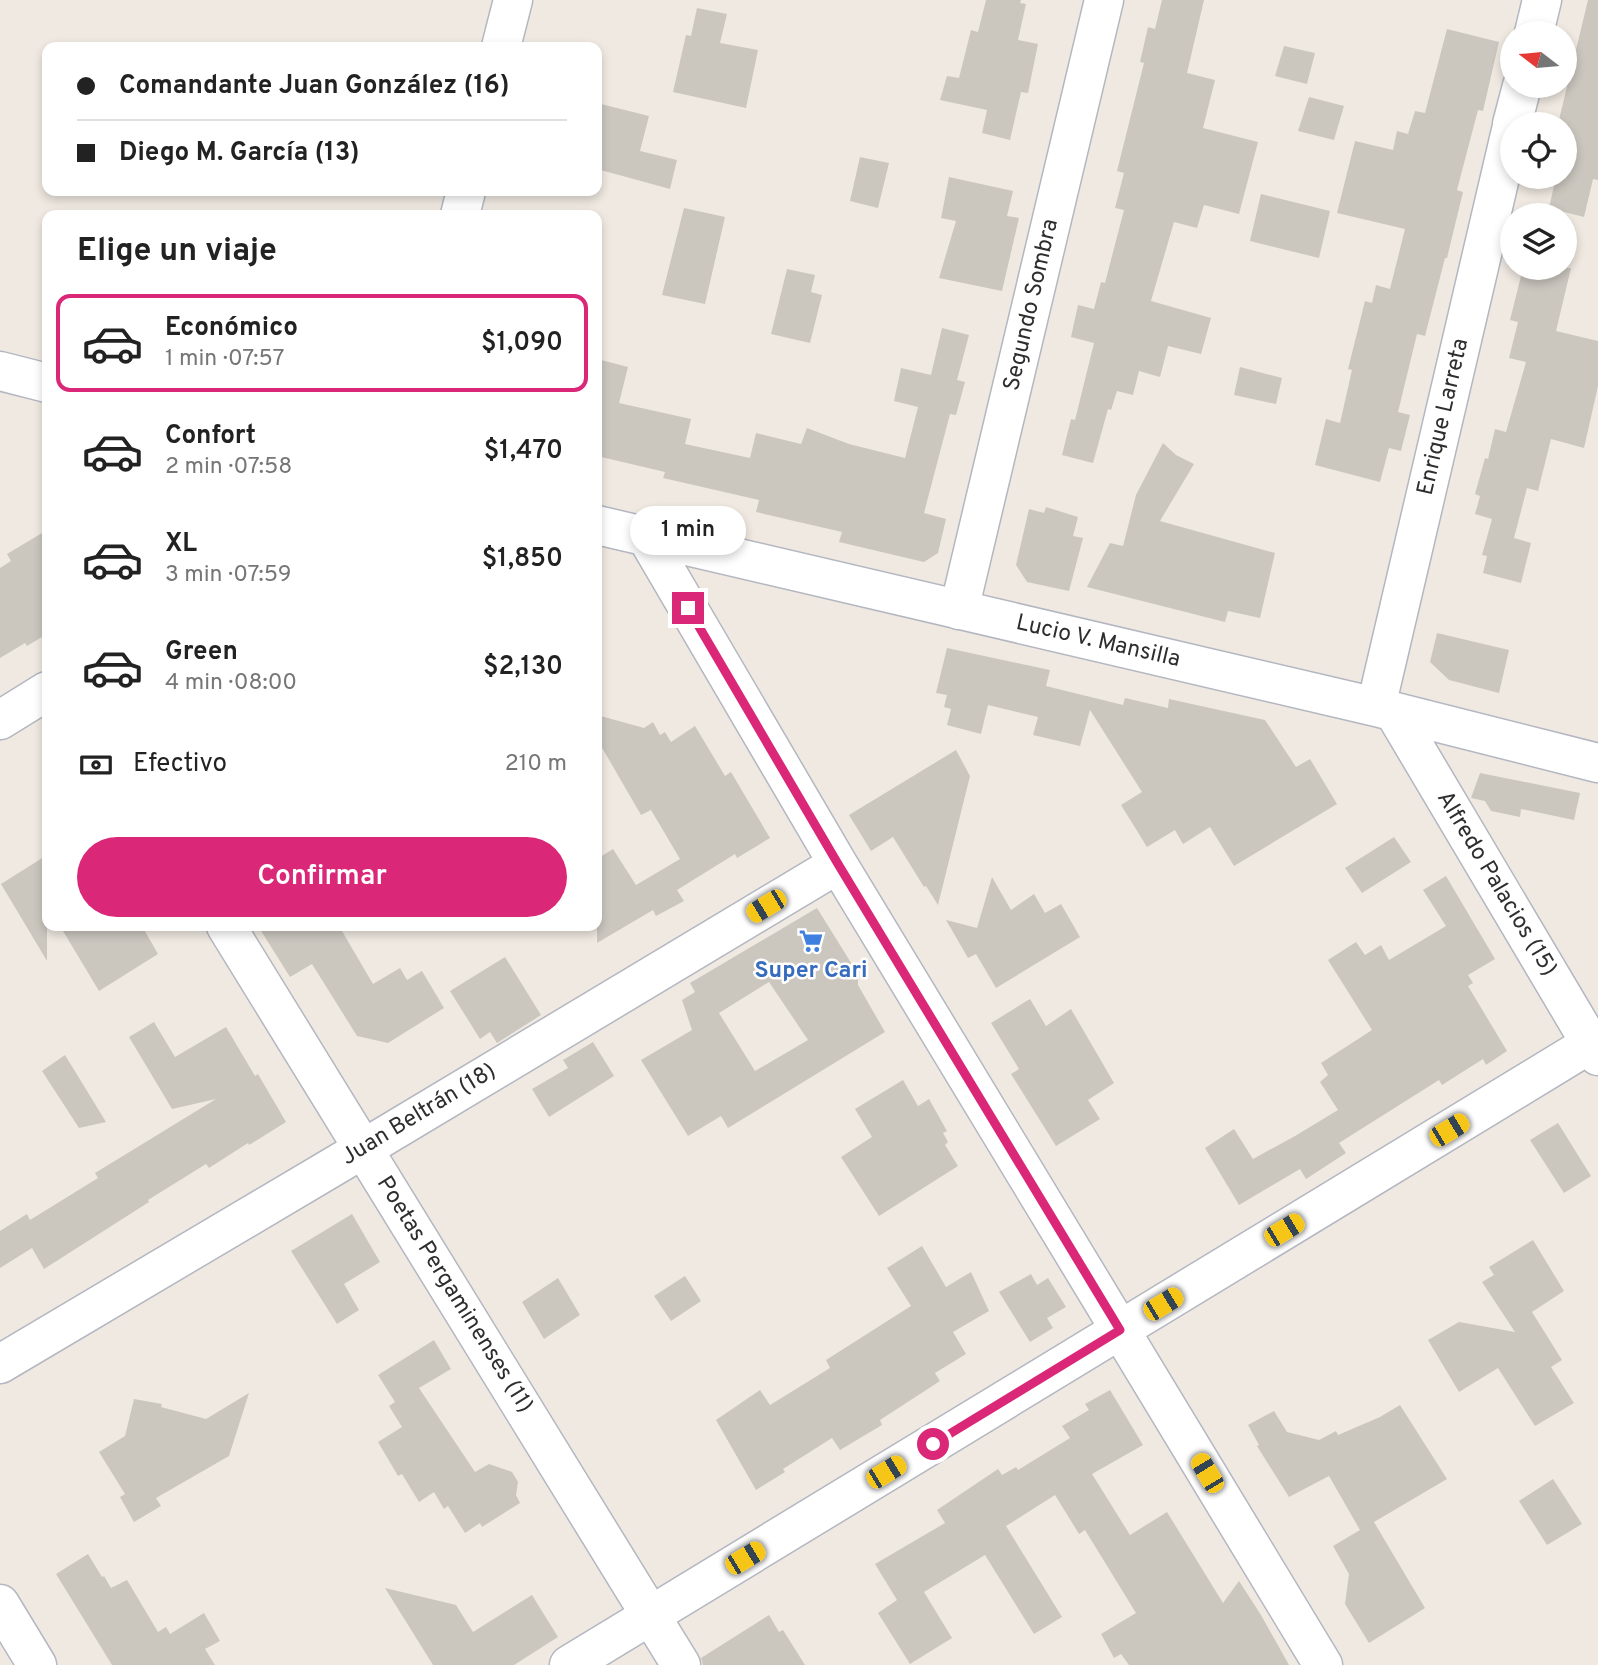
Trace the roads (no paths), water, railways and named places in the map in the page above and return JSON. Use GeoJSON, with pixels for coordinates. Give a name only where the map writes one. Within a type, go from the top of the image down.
{"type":"FeatureCollection","features":[{"type":"Feature","properties":{"kind":"street"},"geometry":{"type":"LineString","coordinates":[[502,42],[513,0]]}},
{"type":"Feature","properties":{"kind":"street","name":"Segundo Sombra"},"geometry":{"type":"LineString","coordinates":[[959,610],[1104,0]]}},
{"type":"Feature","properties":{"kind":"street"},"geometry":{"type":"LineString","coordinates":[[1537,21],[1542,0]]}},
{"type":"Feature","properties":{"kind":"street","name":"Enrique Larreta"},"geometry":{"type":"LineString","coordinates":[[1385,710],[1500,180]]}},
{"type":"Feature","properties":{"kind":"street"},"geometry":{"type":"LineString","coordinates":[[0,372],[42,382]]}},
{"type":"Feature","properties":{"kind":"street","name":"Lucio V. Mansilla"},"geometry":{"type":"LineString","coordinates":[[602,526],[1385,710],[1598,763]]}},
{"type":"Feature","properties":{"kind":"street"},"geometry":{"type":"LineString","coordinates":[[647,538],[838,864],[1323,1665]]}},
{"type":"Feature","properties":{"kind":"street"},"geometry":{"type":"LineString","coordinates":[[0,720],[42,694]]}},
{"type":"Feature","properties":{"kind":"street","name":"Alfredo Palacios (15)"},"geometry":{"type":"LineString","coordinates":[[1385,710],[1594,1050]]}},
{"type":"Feature","properties":{"kind":"street","name":"Juan Beltrán (18)"},"geometry":{"type":"LineString","coordinates":[[0,1364],[838,864]]}},
{"type":"Feature","properties":{"kind":"street","name":"Poetas Pergaminenses (11)"},"geometry":{"type":"LineString","coordinates":[[229,931],[681,1665]]}},
{"type":"Feature","properties":{"kind":"street"},"geometry":{"type":"LineString","coordinates":[[569,1665],[1120,1330],[1594,1050]]}},
{"type":"Feature","properties":{"kind":"street"},"geometry":{"type":"LineString","coordinates":[[0,1604],[37,1665]]}},
{"type":"Feature","properties":{"kind":"place","name":"Super Cari"},"geometry":{"type":"Point","coordinates":[811,941]}}]}
